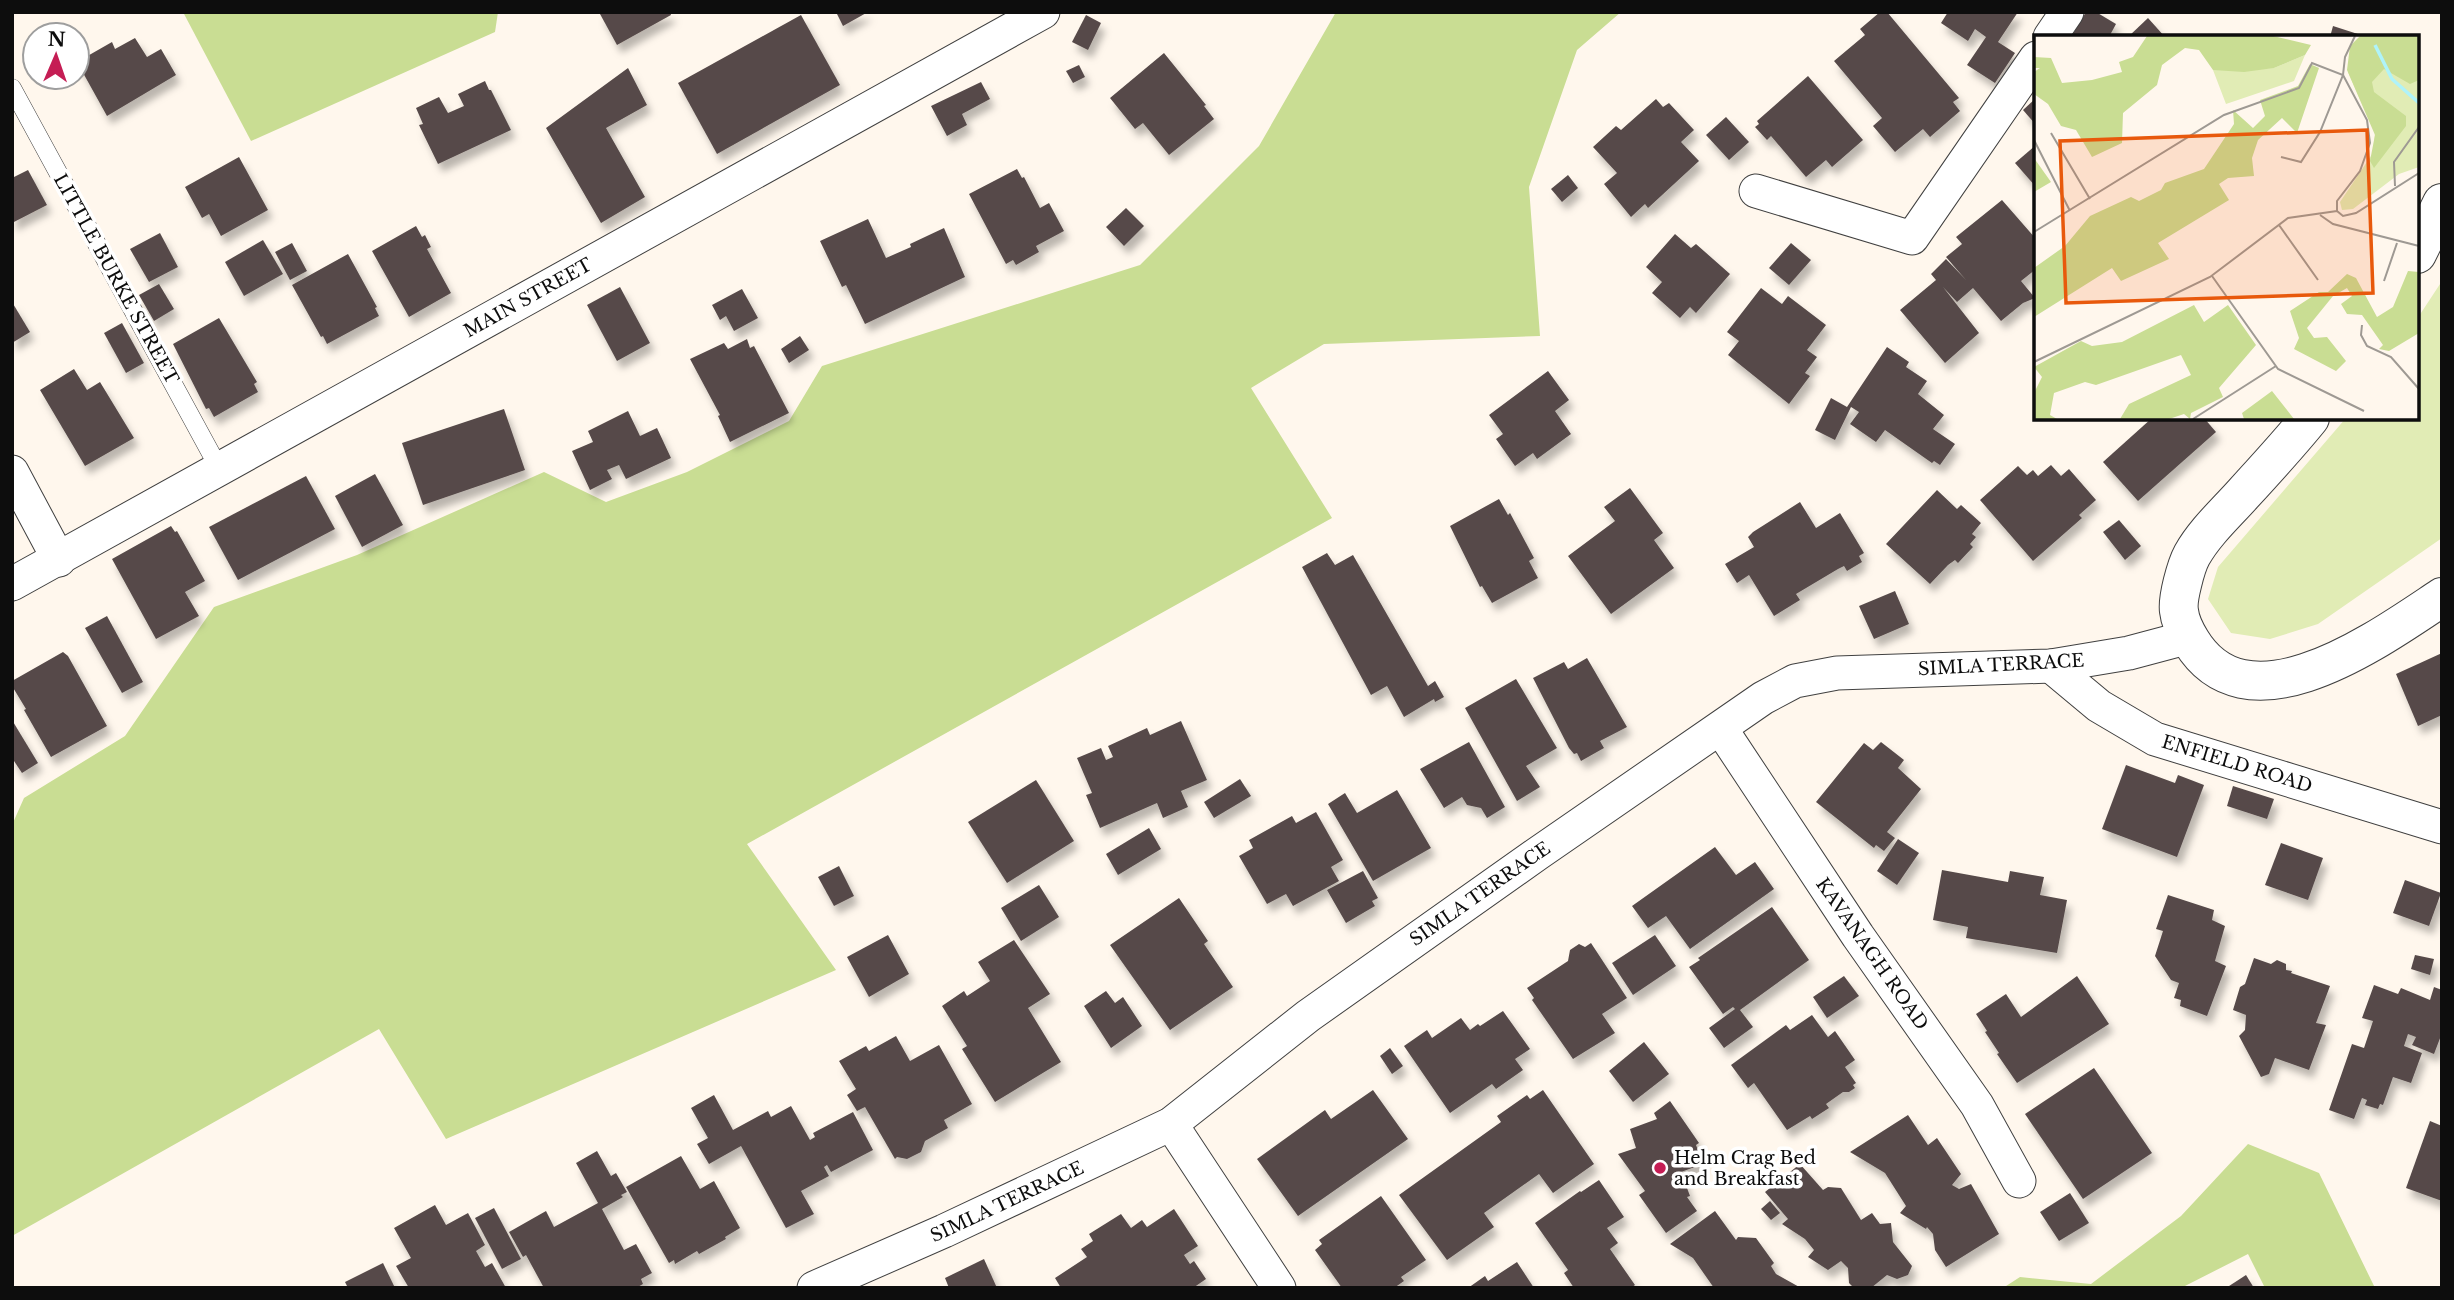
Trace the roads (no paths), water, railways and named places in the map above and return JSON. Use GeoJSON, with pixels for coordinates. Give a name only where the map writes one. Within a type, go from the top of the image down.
{"type":"FeatureCollection","features":[{"type":"Feature","properties":{"kind":"street","name":"MAIN STREET"},"geometry":{"type":"LineString","coordinates":[[12,584],[1043,12]]}},
{"type":"Feature","properties":{"kind":"street"},"geometry":{"type":"LineString","coordinates":[[2051,35],[2067,12]]}},
{"type":"Feature","properties":{"kind":"street"},"geometry":{"type":"LineString","coordinates":[[1756,191],[1912,238],[2034,61]]}},
{"type":"Feature","properties":{"kind":"street"},"geometry":{"type":"LineString","coordinates":[[2419,250],[2442,204]]}},
{"type":"Feature","properties":{"kind":"street"},"geometry":{"type":"LineString","coordinates":[[2308,420],[2281,454],[2208,532],[2191,556],[2183,582],[2179,611],[2189,637],[2201,656],[2217,669],[2238,678],[2286,678],[2341,659],[2378,639],[2442,597]]}},
{"type":"Feature","properties":{"kind":"street"},"geometry":{"type":"LineString","coordinates":[[12,472],[59,560]]}},
{"type":"Feature","properties":{"kind":"street","name":"SIMLA TERRACE"},"geometry":{"type":"LineString","coordinates":[[814,1288],[944,1231],[1171,1124],[1308,1016],[1763,698],[1795,681],[1838,673],[2051,666],[2129,653],[2189,637]]}},
{"type":"Feature","properties":{"kind":"street","name":"ENFIELD ROAD"},"geometry":{"type":"LineString","coordinates":[[2051,666],[2099,706],[2155,739],[2442,827]]}},
{"type":"Feature","properties":{"kind":"street","name":"KAVANAGH ROAD"},"geometry":{"type":"LineString","coordinates":[[1721,729],[1850,925],[1977,1105],[2019,1181]]}},
{"type":"Feature","properties":{"kind":"street"},"geometry":{"type":"LineString","coordinates":[[1171,1124],[1279,1288]]}},
{"type":"Feature","properties":{"kind":"lane","name":"LITTLE BURKE STREET"},"geometry":{"type":"LineString","coordinates":[[12,88],[220,470]]}},
{"type":"Feature","properties":{"kind":"place","name":"Helm Crag Bed and Breakfast"},"geometry":{"type":"Point","coordinates":[1660,1168]}}]}
